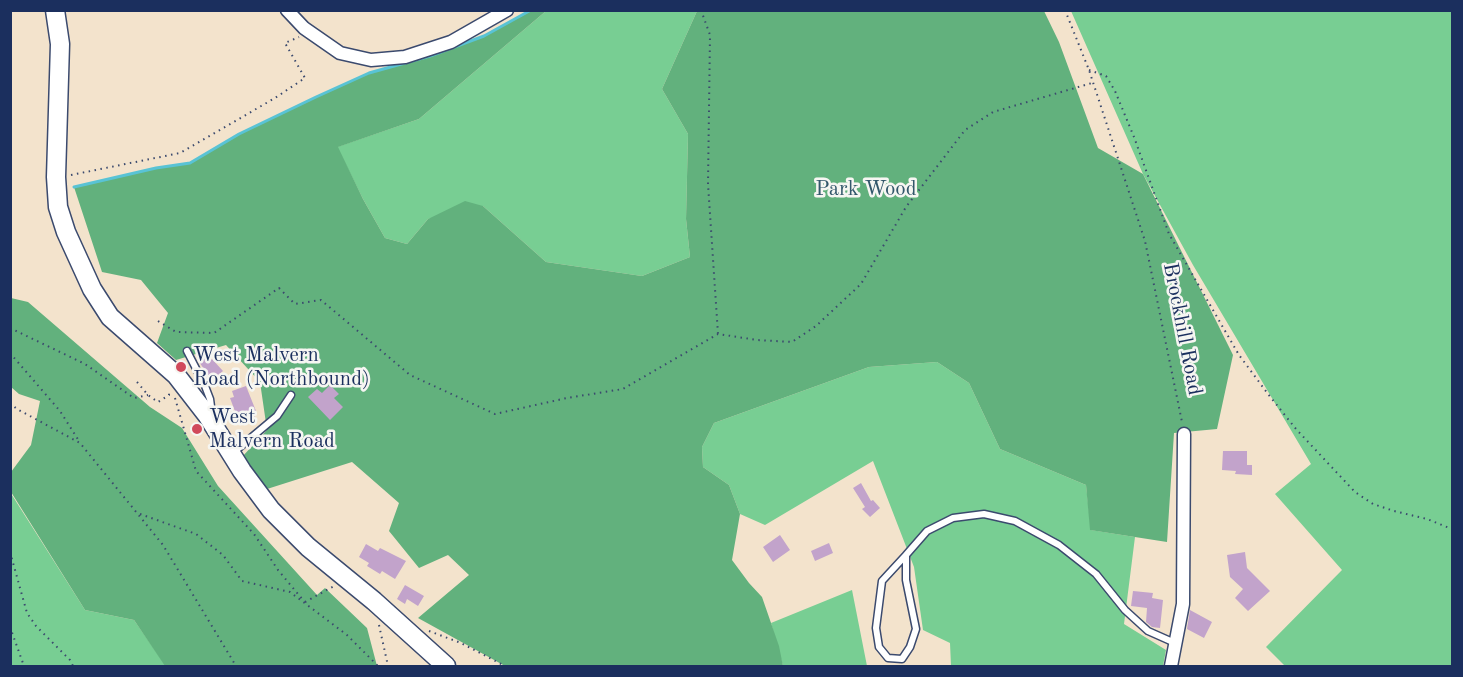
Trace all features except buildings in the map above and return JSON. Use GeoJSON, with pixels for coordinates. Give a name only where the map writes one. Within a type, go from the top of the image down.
{"type":"FeatureCollection","features":[{"type":"Feature","properties":{"kind":"main road"},"geometry":{"type":"LineString","coordinates":[[56,10],[60,44],[56,177],[58,207],[66,232],[92,289],[113,315],[169,368],[213,425],[231,455],[271,510],[308,547],[374,601],[446,666]]}},
{"type":"Feature","properties":{"kind":"street"},"geometry":{"type":"LineString","coordinates":[[287,10],[309,32],[340,53],[371,60],[405,57],[451,42],[507,10]]}},
{"type":"Feature","properties":{"kind":"street"},"geometry":{"type":"LineString","coordinates":[[1171,666],[1184,604],[1184,434]]}},
{"type":"Feature","properties":{"kind":"lane"},"geometry":{"type":"LineString","coordinates":[[187,351],[210,399],[213,425]]}},
{"type":"Feature","properties":{"kind":"lane"},"geometry":{"type":"LineString","coordinates":[[231,455],[277,417],[291,395]]}},
{"type":"Feature","properties":{"kind":"lane"},"geometry":{"type":"LineString","coordinates":[[906,555],[906,580],[916,629],[910,647],[902,659],[888,658],[879,647],[876,628],[876,610],[882,581],[927,531],[953,518],[984,514],[1015,521],[1059,545],[1096,574],[1125,610],[1148,631],[1176,643]]}},
{"type":"Feature","properties":{"kind":"path"},"geometry":{"type":"LineString","coordinates":[[701,10],[710,35],[708,184],[718,334]]}},
{"type":"Feature","properties":{"kind":"path","name":"Brockhill Road"},"geometry":{"type":"LineString","coordinates":[[1065,10],[1089,70],[1145,241],[1184,434]]}},
{"type":"Feature","properties":{"kind":"path"},"geometry":{"type":"LineString","coordinates":[[56,177],[180,153],[305,78],[285,43],[309,32]]}},
{"type":"Feature","properties":{"kind":"path"},"geometry":{"type":"LineString","coordinates":[[1089,70],[1106,76],[1115,90],[1168,234],[1239,355],[1268,394],[1296,429],[1354,492],[1384,508],[1427,519],[1452,529]]}},
{"type":"Feature","properties":{"kind":"path"},"geometry":{"type":"LineString","coordinates":[[158,321],[176,332],[214,333],[279,288],[295,304],[321,300],[410,375],[495,414],[567,398],[623,389],[718,334],[792,342],[808,332],[861,284],[906,207],[965,130],[993,112],[1092,83]]}},
{"type":"Feature","properties":{"kind":"path"},"geometry":{"type":"LineString","coordinates":[[10,328],[85,364],[134,398],[148,396]]}},
{"type":"Feature","properties":{"kind":"path"},"geometry":{"type":"LineString","coordinates":[[10,353],[60,411],[80,443],[163,545],[236,666]]}},
{"type":"Feature","properties":{"kind":"path"},"geometry":{"type":"LineString","coordinates":[[137,382],[148,396],[158,402],[169,395],[170,383],[196,471],[254,534],[278,570],[304,602]]}},
{"type":"Feature","properties":{"kind":"path"},"geometry":{"type":"LineString","coordinates":[[10,403],[80,443]]}},
{"type":"Feature","properties":{"kind":"path"},"geometry":{"type":"LineString","coordinates":[[137,513],[196,534],[223,555],[242,580],[290,592],[347,635],[378,666]]}},
{"type":"Feature","properties":{"kind":"path"},"geometry":{"type":"LineString","coordinates":[[10,552],[27,613],[73,666]]}},
{"type":"Feature","properties":{"kind":"path"},"geometry":{"type":"LineString","coordinates":[[304,602],[347,579]]}},
{"type":"Feature","properties":{"kind":"path"},"geometry":{"type":"LineString","coordinates":[[374,601],[388,666]]}},
{"type":"Feature","properties":{"kind":"path"},"geometry":{"type":"LineString","coordinates":[[10,627],[24,666]]}},
{"type":"Feature","properties":{"kind":"path"},"geometry":{"type":"LineString","coordinates":[[421,628],[460,643],[505,666]]}},
{"type":"Feature","properties":{"kind":"green space","name":"Park Wood"},"geometry":{"type":"Polygon","coordinates":[[[531,11],[546,11],[419,119],[338,147],[385,238],[407,244],[428,219],[465,201],[483,206],[546,262],[642,276],[690,257],[686,219],[688,134],[662,89],[697,11],[1044,11],[1059,42],[1098,148],[1143,174],[1233,355],[1217,429],[1174,433],[1167,542],[1090,530],[1086,485],[1000,449],[969,383],[937,362],[869,367],[714,423],[702,447],[703,467],[729,485],[740,514],[732,560],[762,597],[779,646],[783,666],[505,666],[418,618],[469,575],[448,555],[419,568],[389,531],[399,503],[352,462],[267,489],[242,457],[267,430],[260,382],[226,345],[176,360],[157,343],[168,313],[141,280],[102,272],[74,187],[156,168],[190,163],[239,134],[369,73],[430,56],[484,36],[531,11]]]}},
{"type":"Feature","properties":{"kind":"green space"},"geometry":{"type":"Polygon","coordinates":[[[546,11],[697,11],[662,89],[688,134],[686,219],[690,257],[642,276],[546,262],[483,206],[428,219],[407,244],[385,238],[337,147],[419,119],[546,11]]]}},
{"type":"Feature","properties":{"kind":"green space"},"geometry":{"type":"Polygon","coordinates":[[[1071,11],[1452,11],[1452,666],[1285,666],[1266,647],[1342,570],[1275,494],[1311,464],[1193,265],[1143,174],[1071,11]]]}},
{"type":"Feature","properties":{"kind":"green space"},"geometry":{"type":"Polygon","coordinates":[[[11,298],[28,302],[150,407],[182,428],[218,486],[317,595],[325,588],[367,628],[377,666],[165,666],[134,620],[85,610],[11,492],[11,472],[31,445],[40,401],[19,394],[11,387],[11,298]]]}},
{"type":"Feature","properties":{"kind":"green space"},"geometry":{"type":"Polygon","coordinates":[[[937,362],[969,383],[1000,449],[1086,485],[1091,530],[1135,537],[1124,624],[1166,650],[1163,666],[951,666],[950,643],[923,630],[914,567],[873,461],[765,525],[740,514],[729,485],[703,467],[702,447],[714,423],[869,367],[937,362]]]}},
{"type":"Feature","properties":{"kind":"green space"},"geometry":{"type":"Polygon","coordinates":[[[10,492],[85,610],[134,620],[166,666],[11,666],[10,492]]]}},
{"type":"Feature","properties":{"kind":"green space"},"geometry":{"type":"Polygon","coordinates":[[[852,590],[867,666],[783,666],[771,623],[852,590]]]}},
{"type":"Feature","properties":{"kind":"waterway"},"geometry":{"type":"LineString","coordinates":[[74,187],[156,168],[190,163],[239,134],[369,73],[430,56],[484,36],[531,10]]}},
{"type":"Feature","properties":{"kind":"place","name":"West Malvern Road (Northbound)"},"geometry":{"type":"Point","coordinates":[181,367]}},
{"type":"Feature","properties":{"kind":"place","name":"West Malvern Road"},"geometry":{"type":"Point","coordinates":[197,429]}}]}
